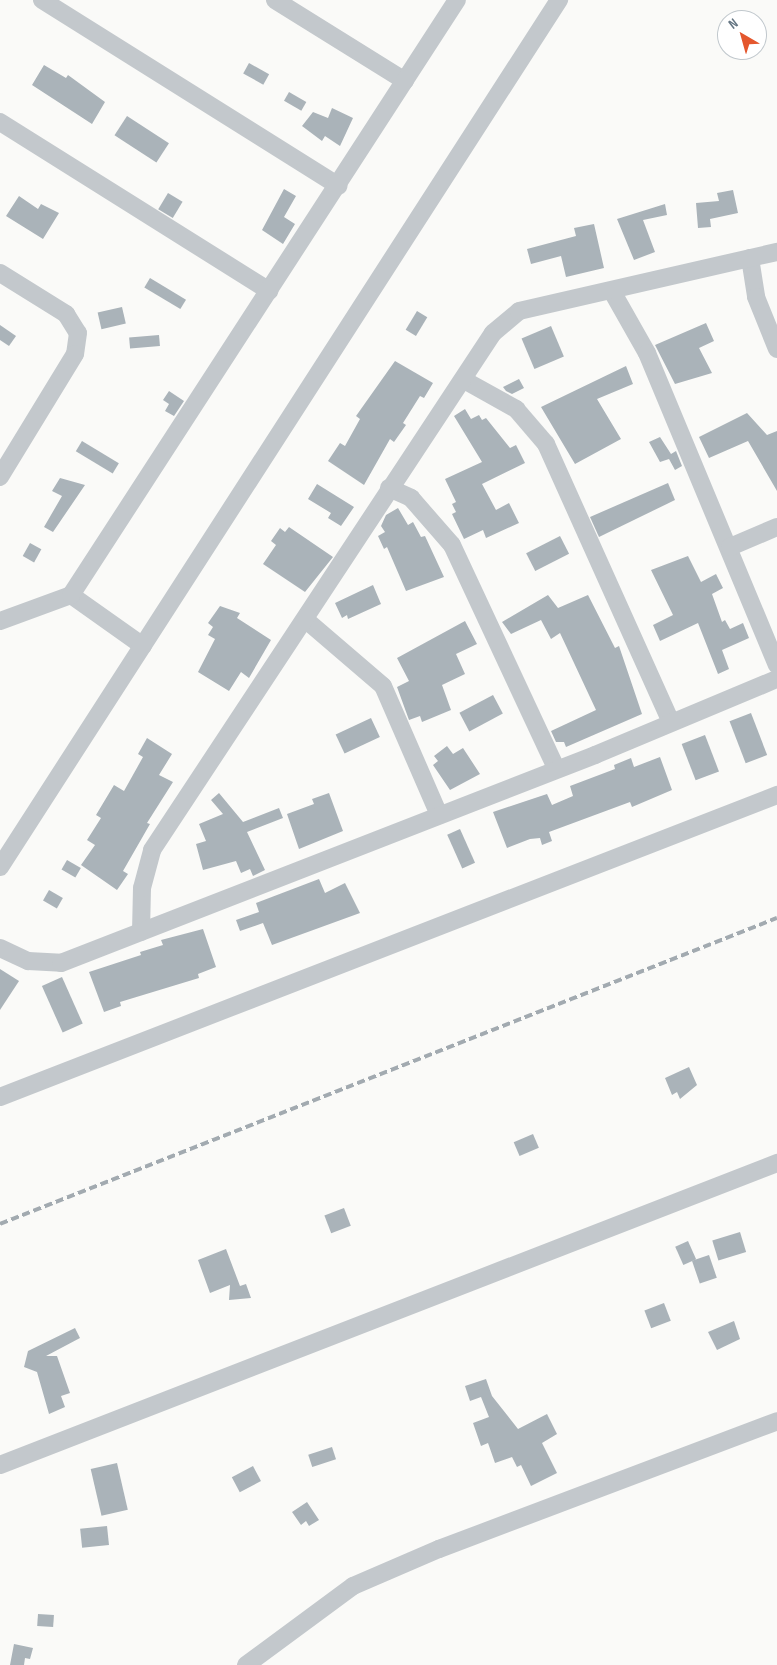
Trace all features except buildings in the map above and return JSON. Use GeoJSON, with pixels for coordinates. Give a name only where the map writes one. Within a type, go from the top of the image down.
{"type":"FeatureCollection","features":[{"type":"Feature","properties":{"kind":"street"},"geometry":{"type":"LineString","coordinates":[[42,0],[339,186]]}},
{"type":"Feature","properties":{"kind":"street"},"geometry":{"type":"LineString","coordinates":[[275,0],[405,81]]}},
{"type":"Feature","properties":{"kind":"street"},"geometry":{"type":"LineString","coordinates":[[0,621],[71,595],[339,186],[457,0]]}},
{"type":"Feature","properties":{"kind":"street"},"geometry":{"type":"LineString","coordinates":[[0,867],[558,0]]}},
{"type":"Feature","properties":{"kind":"street"},"geometry":{"type":"LineString","coordinates":[[0,122],[269,291]]}},
{"type":"Feature","properties":{"kind":"street"},"geometry":{"type":"LineString","coordinates":[[141,932],[142,888],[152,850],[306,620],[389,488],[464,380],[493,333],[519,311],[613,293],[777,252]]}},
{"type":"Feature","properties":{"kind":"street"},"geometry":{"type":"LineString","coordinates":[[750,258],[756,297],[777,349]]}},
{"type":"Feature","properties":{"kind":"street"},"geometry":{"type":"LineString","coordinates":[[0,273],[66,314],[78,333],[75,354],[0,477]]}},
{"type":"Feature","properties":{"kind":"street"},"geometry":{"type":"LineString","coordinates":[[613,293],[639,336],[730,548],[777,665]]}},
{"type":"Feature","properties":{"kind":"street"},"geometry":{"type":"LineString","coordinates":[[464,380],[516,409],[546,444],[671,722]]}},
{"type":"Feature","properties":{"kind":"street"},"geometry":{"type":"LineString","coordinates":[[389,488],[411,498],[452,545],[556,768]]}},
{"type":"Feature","properties":{"kind":"street"},"geometry":{"type":"LineString","coordinates":[[730,548],[777,526]]}},
{"type":"Feature","properties":{"kind":"street"},"geometry":{"type":"LineString","coordinates":[[71,595],[143,646]]}},
{"type":"Feature","properties":{"kind":"street"},"geometry":{"type":"LineString","coordinates":[[306,620],[383,686],[439,815]]}},
{"type":"Feature","properties":{"kind":"street"},"geometry":{"type":"LineString","coordinates":[[0,948],[28,962],[61,963],[439,815],[777,679]]}},
{"type":"Feature","properties":{"kind":"street"},"geometry":{"type":"LineString","coordinates":[[0,1097],[777,795]]}},
{"type":"Feature","properties":{"kind":"street"},"geometry":{"type":"LineString","coordinates":[[0,1465],[777,1163]]}},
{"type":"Feature","properties":{"kind":"street"},"geometry":{"type":"LineString","coordinates":[[246,1665],[328,1601],[361,1582],[777,1421]]}},
{"type":"Feature","properties":{"kind":"railway"},"geometry":{"type":"LineString","coordinates":[[0,1224],[777,918]]}}]}
